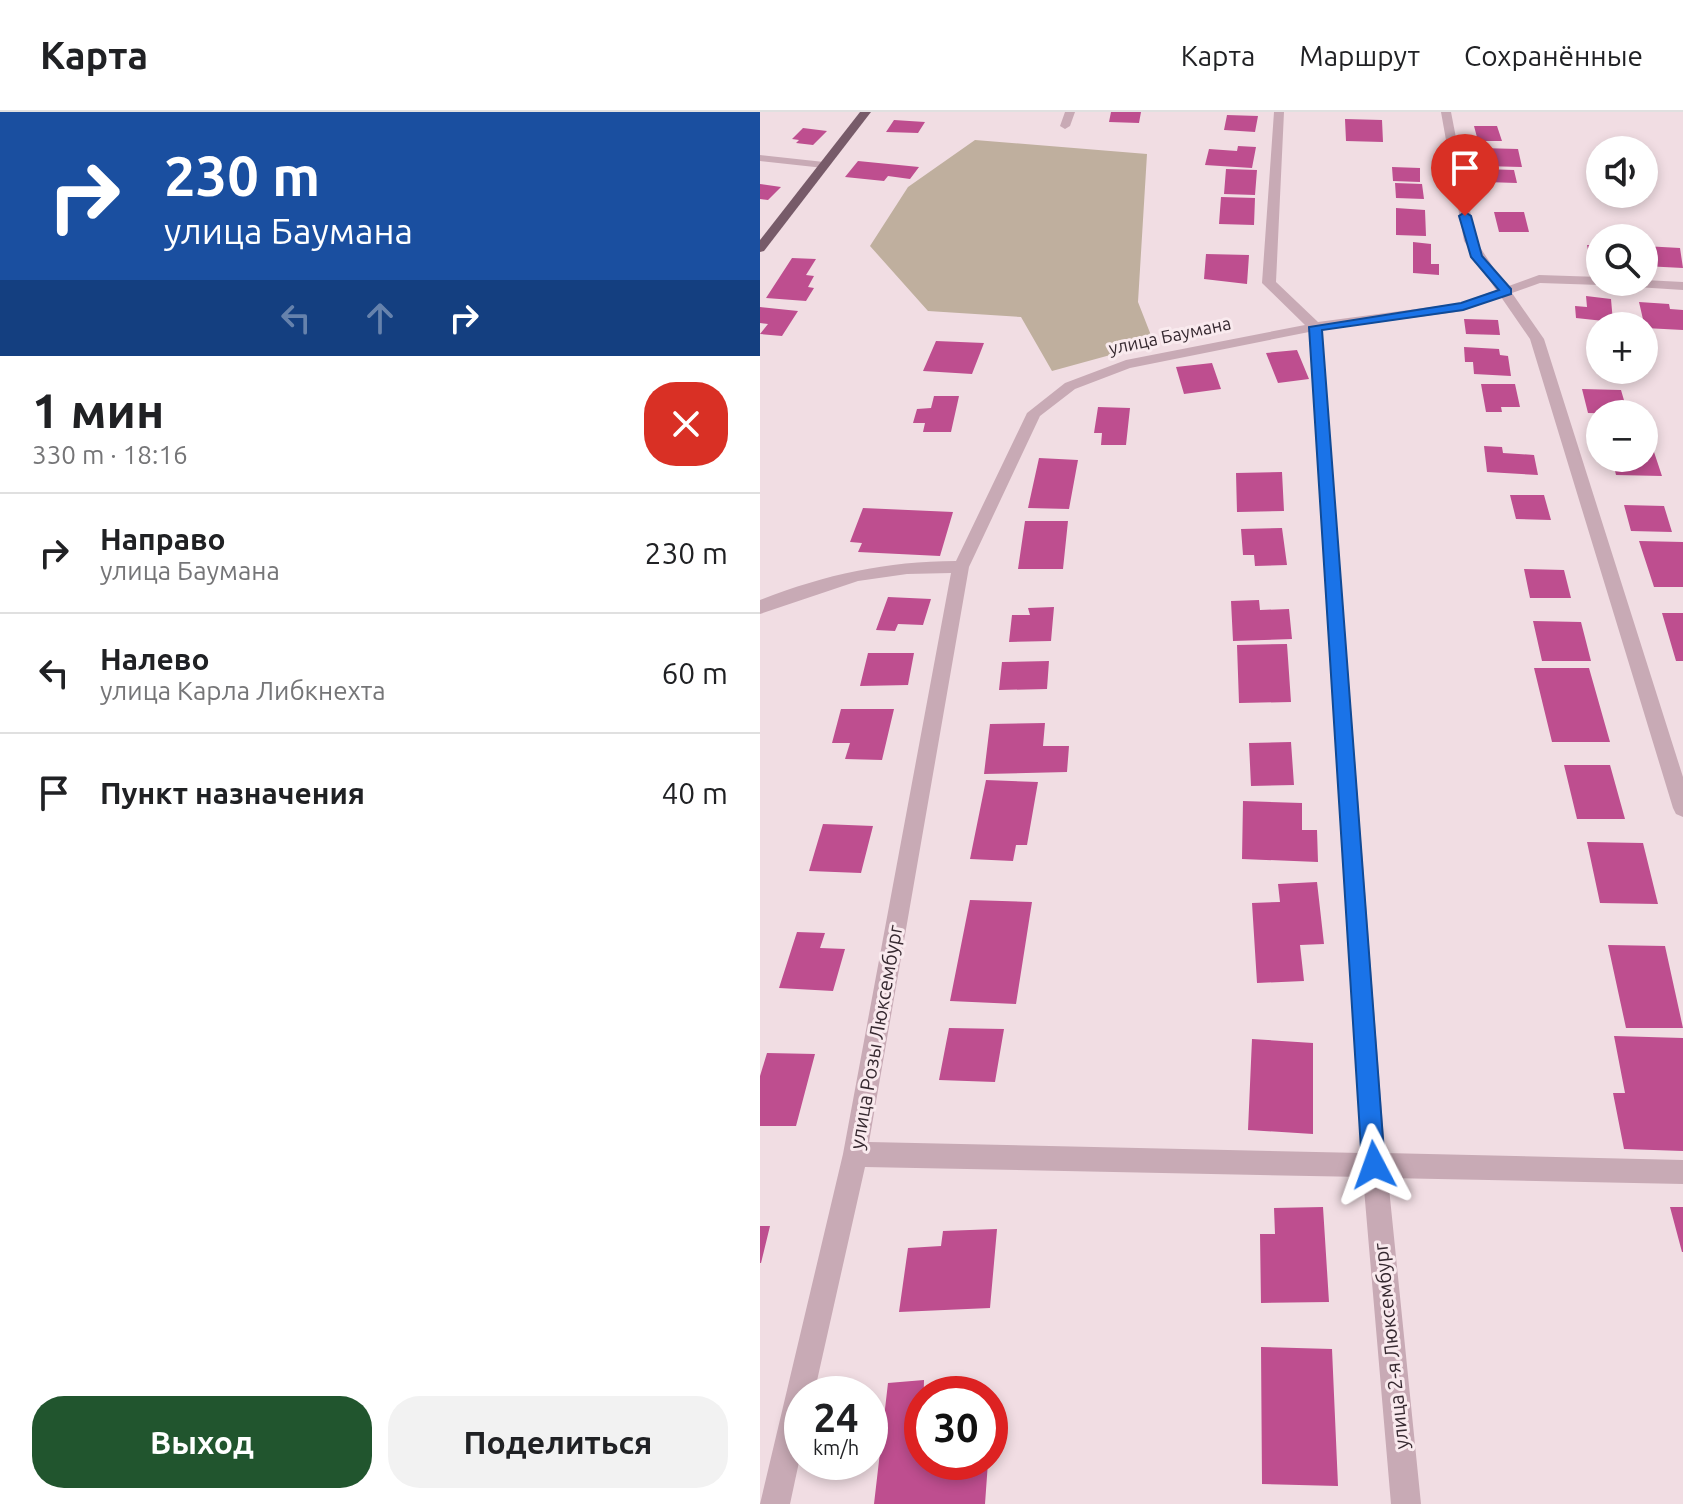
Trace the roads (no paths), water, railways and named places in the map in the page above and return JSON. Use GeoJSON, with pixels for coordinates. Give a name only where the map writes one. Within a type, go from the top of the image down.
{"type":"FeatureCollection","features":[{"type":"Feature","properties":{"kind":"main road"},"geometry":{"type":"LineString","coordinates":[[760,248],[866,112]]}},
{"type":"Feature","properties":{"kind":"street"},"geometry":{"type":"LineString","coordinates":[[1065,126],[1070,112]]}},
{"type":"Feature","properties":{"kind":"street"},"geometry":{"type":"LineString","coordinates":[[1279,112],[1269,283],[1315,327]]}},
{"type":"Feature","properties":{"kind":"street"},"geometry":{"type":"LineString","coordinates":[[1446,112],[1470,241],[1477,257],[1507,291],[1537,339],[1683,808]]}},
{"type":"Feature","properties":{"kind":"street"},"geometry":{"type":"LineString","coordinates":[[760,158],[824,165]]}},
{"type":"Feature","properties":{"kind":"street","name":"улица Баумана"},"geometry":{"type":"LineString","coordinates":[[961,567],[1034,413],[1051,398],[1093,375],[1126,364],[1315,327],[1463,307],[1539,279],[1586,281]]}},
{"type":"Feature","properties":{"kind":"street"},"geometry":{"type":"LineString","coordinates":[[1658,284],[1683,286]]}},
{"type":"Feature","properties":{"kind":"street","name":"улица 2-я Люксембург"},"geometry":{"type":"LineString","coordinates":[[1315,327],[1374,1165],[1406,1504]]}},
{"type":"Feature","properties":{"kind":"street"},"geometry":{"type":"LineString","coordinates":[[760,607],[868,570],[912,566],[961,567]]}},
{"type":"Feature","properties":{"kind":"street","name":"улица Розы Люксембург"},"geometry":{"type":"LineString","coordinates":[[775,1504],[855,1154],[961,567]]}},
{"type":"Feature","properties":{"kind":"street"},"geometry":{"type":"LineString","coordinates":[[855,1154],[1683,1172]]}}]}
